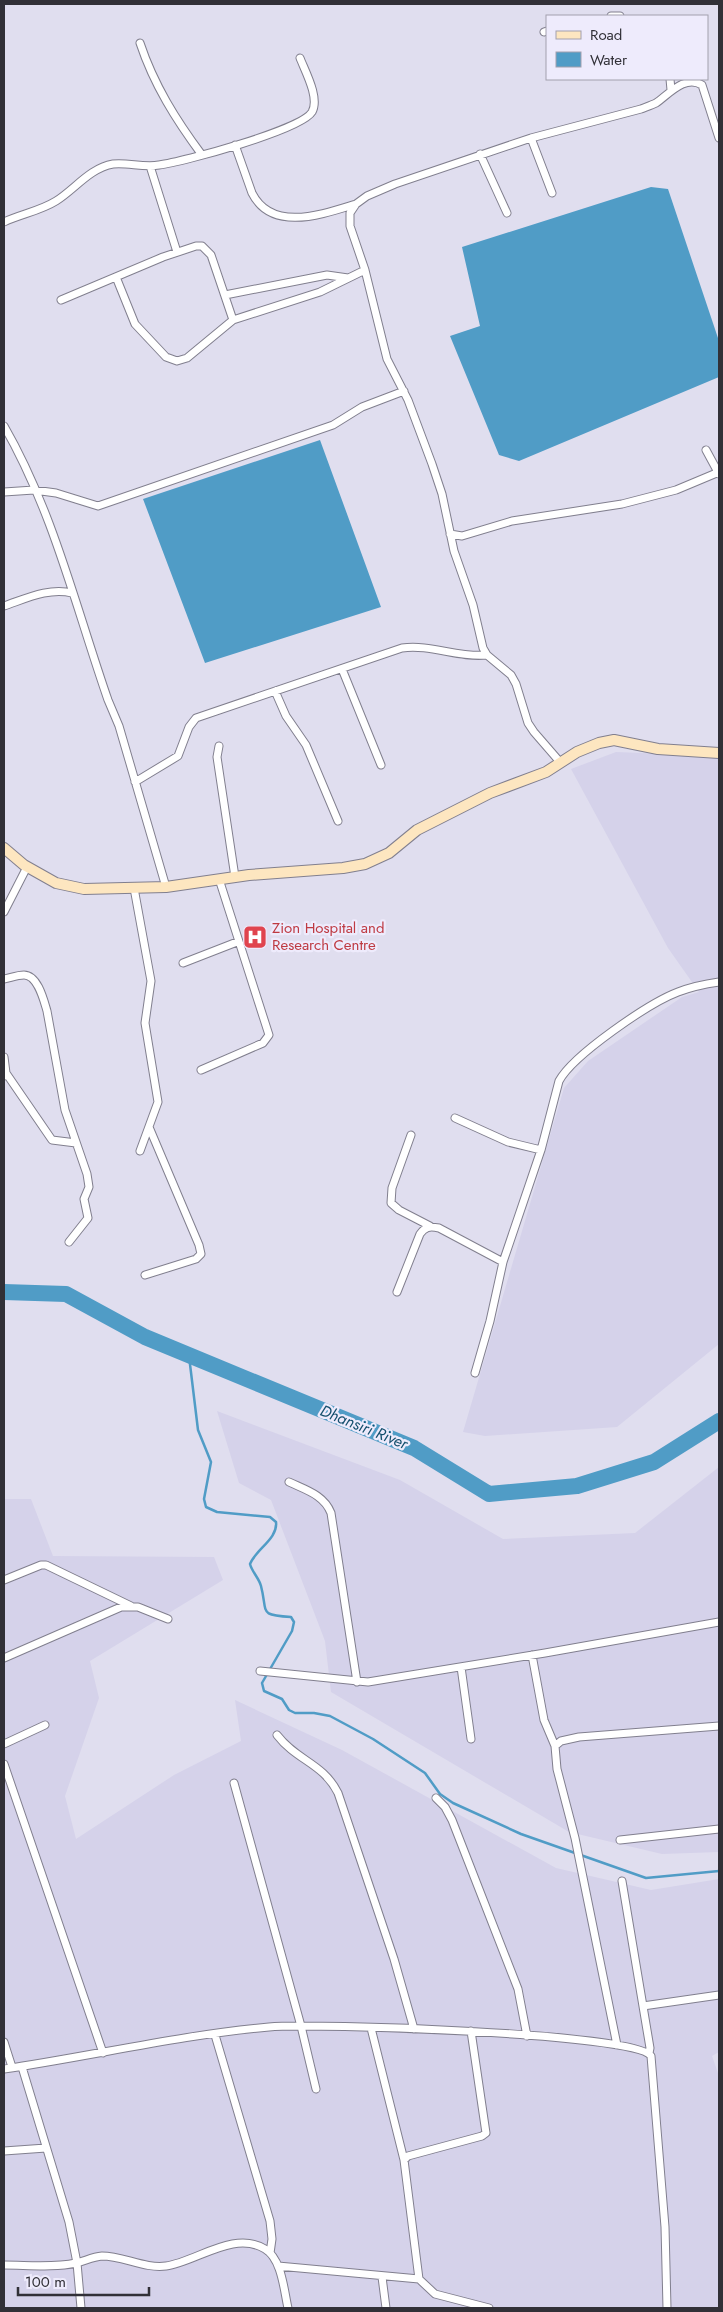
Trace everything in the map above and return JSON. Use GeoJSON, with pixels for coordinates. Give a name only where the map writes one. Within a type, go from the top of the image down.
{"type":"FeatureCollection","features":[{"type":"Feature","properties":{"kind":"street"},"geometry":{"type":"LineString","coordinates":[[140,43],[153,78],[167,105],[202,155]]}},
{"type":"Feature","properties":{"kind":"street"},"geometry":{"type":"LineString","coordinates":[[4,219],[42,208],[56,201],[80,181],[114,164],[150,166],[202,155],[296,123],[308,116],[312,111],[313,96],[300,58]]}},
{"type":"Feature","properties":{"kind":"street"},"geometry":{"type":"LineString","coordinates":[[670,80],[671,90]]}},
{"type":"Feature","properties":{"kind":"street"},"geometry":{"type":"LineString","coordinates":[[235,145],[252,193],[255,199],[268,212],[312,218],[356,204],[367,196],[395,184],[480,154],[531,138],[641,109],[658,102],[671,90],[693,82],[702,85],[719,138]]}},
{"type":"Feature","properties":{"kind":"street"},"geometry":{"type":"LineString","coordinates":[[531,138],[552,193]]}},
{"type":"Feature","properties":{"kind":"street"},"geometry":{"type":"LineString","coordinates":[[480,154],[507,214]]}},
{"type":"Feature","properties":{"kind":"street"},"geometry":{"type":"LineString","coordinates":[[150,166],[177,252]]}},
{"type":"Feature","properties":{"kind":"street"},"geometry":{"type":"LineString","coordinates":[[356,204],[350,213],[350,226],[365,270],[387,359],[404,392],[432,464],[442,494],[450,534],[487,655],[511,675],[516,684],[528,723],[560,762]]}},
{"type":"Feature","properties":{"kind":"street"},"geometry":{"type":"LineString","coordinates":[[61,300],[196,246],[206,248],[211,255],[233,320]]}},
{"type":"Feature","properties":{"kind":"street"},"geometry":{"type":"LineString","coordinates":[[116,277],[135,324],[171,360],[182,361],[233,320],[320,292],[365,270]]}},
{"type":"Feature","properties":{"kind":"street"},"geometry":{"type":"LineString","coordinates":[[224,295],[327,275],[348,278]]}},
{"type":"Feature","properties":{"kind":"street"},"geometry":{"type":"LineString","coordinates":[[4,492],[34,490],[56,493],[98,506],[116,498],[333,425],[362,407],[404,392]]}},
{"type":"Feature","properties":{"kind":"street"},"geometry":{"type":"LineString","coordinates":[[4,426],[31,479],[34,490],[49,521],[108,700],[119,726],[166,887]]}},
{"type":"Feature","properties":{"kind":"street"},"geometry":{"type":"LineString","coordinates":[[450,534],[470,534],[512,521],[622,504],[676,490],[719,473],[706,450]]}},
{"type":"Feature","properties":{"kind":"street"},"geometry":{"type":"LineString","coordinates":[[4,606],[52,591],[62,590],[72,593]]}},
{"type":"Feature","properties":{"kind":"street"},"geometry":{"type":"LineString","coordinates":[[135,782],[178,756],[189,727],[196,718],[402,648],[418,646],[463,655],[487,655]]}},
{"type":"Feature","properties":{"kind":"street"},"geometry":{"type":"LineString","coordinates":[[342,669],[381,765]]}},
{"type":"Feature","properties":{"kind":"street"},"geometry":{"type":"LineString","coordinates":[[275,691],[286,716],[306,745],[338,821]]}},
{"type":"Feature","properties":{"kind":"street"},"geometry":{"type":"LineString","coordinates":[[4,848],[27,867],[56,882],[84,889],[166,887],[235,877],[365,864],[389,853],[417,830],[490,793],[546,772],[560,762],[599,743],[614,740],[658,749],[719,753]]}},
{"type":"Feature","properties":{"kind":"street"},"geometry":{"type":"LineString","coordinates":[[219,746],[217,757],[235,877]]}},
{"type":"Feature","properties":{"kind":"street"},"geometry":{"type":"LineString","coordinates":[[4,912],[27,867]]}},
{"type":"Feature","properties":{"kind":"street"},"geometry":{"type":"LineString","coordinates":[[201,1070],[263,1043],[269,1035],[237,942],[219,879]]}},
{"type":"Feature","properties":{"kind":"street"},"geometry":{"type":"LineString","coordinates":[[134,888],[151,981],[145,1023],[158,1102],[140,1151]]}},
{"type":"Feature","properties":{"kind":"street"},"geometry":{"type":"LineString","coordinates":[[183,963],[237,942]]}},
{"type":"Feature","properties":{"kind":"street"},"geometry":{"type":"LineString","coordinates":[[4,979],[28,976],[35,982],[42,996],[47,1011],[65,1110],[87,1174],[89,1187],[84,1199],[88,1218],[68,1242]]}},
{"type":"Feature","properties":{"kind":"street"},"geometry":{"type":"LineString","coordinates":[[475,1373],[490,1321],[503,1262],[541,1150],[559,1081],[563,1073],[595,1046],[655,1003],[678,992],[719,982]]}},
{"type":"Feature","properties":{"kind":"street"},"geometry":{"type":"LineString","coordinates":[[4,1057],[5,1075],[52,1140],[76,1143]]}},
{"type":"Feature","properties":{"kind":"street"},"geometry":{"type":"LineString","coordinates":[[455,1118],[508,1142],[541,1150]]}},
{"type":"Feature","properties":{"kind":"street"},"geometry":{"type":"LineString","coordinates":[[145,1275],[196,1259],[201,1254],[199,1244],[149,1127]]}},
{"type":"Feature","properties":{"kind":"street"},"geometry":{"type":"LineString","coordinates":[[411,1135],[392,1188],[391,1203],[399,1210],[503,1262]]}},
{"type":"Feature","properties":{"kind":"street"},"geometry":{"type":"LineString","coordinates":[[397,1292],[420,1234],[430,1226]]}},
{"type":"Feature","properties":{"kind":"street"},"geometry":{"type":"LineString","coordinates":[[289,1482],[318,1496],[328,1504],[331,1513],[357,1682]]}},
{"type":"Feature","properties":{"kind":"street"},"geometry":{"type":"LineString","coordinates":[[4,1580],[41,1565],[46,1565],[132,1606],[168,1619]]}},
{"type":"Feature","properties":{"kind":"street"},"geometry":{"type":"LineString","coordinates":[[4,1658],[109,1611],[132,1606]]}},
{"type":"Feature","properties":{"kind":"street"},"geometry":{"type":"LineString","coordinates":[[260,1671],[357,1682],[532,1656],[719,1622]]}},
{"type":"Feature","properties":{"kind":"street"},"geometry":{"type":"LineString","coordinates":[[532,1656],[544,1720],[555,1746],[557,1769],[576,1838],[617,2045]]}},
{"type":"Feature","properties":{"kind":"street"},"geometry":{"type":"LineString","coordinates":[[461,1667],[471,1739]]}},
{"type":"Feature","properties":{"kind":"street"},"geometry":{"type":"LineString","coordinates":[[4,1744],[45,1725]]}},
{"type":"Feature","properties":{"kind":"street"},"geometry":{"type":"LineString","coordinates":[[555,1746],[561,1741],[580,1737],[719,1726]]}},
{"type":"Feature","properties":{"kind":"street"},"geometry":{"type":"LineString","coordinates":[[277,1735],[296,1755],[327,1774],[335,1788],[394,1959],[414,2029]]}},
{"type":"Feature","properties":{"kind":"street"},"geometry":{"type":"LineString","coordinates":[[4,1764],[103,2053]]}},
{"type":"Feature","properties":{"kind":"street"},"geometry":{"type":"LineString","coordinates":[[234,1782],[301,2026],[316,2089]]}},
{"type":"Feature","properties":{"kind":"street"},"geometry":{"type":"LineString","coordinates":[[436,1798],[445,1807],[452,1820],[518,1989],[527,2036]]}},
{"type":"Feature","properties":{"kind":"street"},"geometry":{"type":"LineString","coordinates":[[620,1840],[719,1829]]}},
{"type":"Feature","properties":{"kind":"street"},"geometry":{"type":"LineString","coordinates":[[622,1881],[651,2056],[665,2227],[667,2308]]}},
{"type":"Feature","properties":{"kind":"street"},"geometry":{"type":"LineString","coordinates":[[643,2006],[719,1995]]}},
{"type":"Feature","properties":{"kind":"street"},"geometry":{"type":"LineString","coordinates":[[4,2069],[263,2028],[301,2026],[471,2031],[617,2045],[649,2052]]}},
{"type":"Feature","properties":{"kind":"street"},"geometry":{"type":"LineString","coordinates":[[371,2028],[404,2160],[419,2279],[435,2294],[489,2308]]}},
{"type":"Feature","properties":{"kind":"street"},"geometry":{"type":"LineString","coordinates":[[404,2160],[408,2156],[482,2136],[486,2133],[471,2031]]}},
{"type":"Feature","properties":{"kind":"street"},"geometry":{"type":"LineString","coordinates":[[215,2035],[270,2221],[272,2239],[270,2253]]}},
{"type":"Feature","properties":{"kind":"street"},"geometry":{"type":"LineString","coordinates":[[4,2042],[12,2068]]}},
{"type":"Feature","properties":{"kind":"street"},"geometry":{"type":"LineString","coordinates":[[22,2067],[69,2222],[77,2263],[81,2308]]}},
{"type":"Feature","properties":{"kind":"street"},"geometry":{"type":"LineString","coordinates":[[4,2151],[46,2148]]}},
{"type":"Feature","properties":{"kind":"street"},"geometry":{"type":"LineString","coordinates":[[4,2265],[77,2263],[89,2258],[103,2256],[165,2267],[228,2245],[249,2244],[265,2248],[278,2266],[288,2308]]}},
{"type":"Feature","properties":{"kind":"street"},"geometry":{"type":"LineString","coordinates":[[278,2266],[419,2279]]}},
{"type":"Feature","properties":{"kind":"street"},"geometry":{"type":"LineString","coordinates":[[382,2277],[386,2308]]}},
{"type":"Feature","properties":{"kind":"shaded area"},"geometry":{"type":"Polygon","coordinates":[[[616,752],[719,756],[719,1344],[617,1427],[485,1436],[463,1432],[564,1088],[588,1061],[682,997],[699,992],[668,948],[571,769],[616,752]]]}},
{"type":"Feature","properties":{"kind":"shaded area"},"geometry":{"type":"Polygon","coordinates":[[[217,1411],[400,1480],[503,1539],[635,1533],[719,1467],[719,1852],[662,1854],[569,1832],[331,1692],[325,1641],[271,1500],[239,1483],[217,1411]]]}},
{"type":"Feature","properties":{"kind":"shaded area"},"geometry":{"type":"Polygon","coordinates":[[[4,1499],[31,1499],[53,1556],[214,1557],[223,1580],[90,1661],[99,1698],[65,1796],[76,1839],[174,1775],[241,1741],[235,1700],[342,1750],[556,1868],[651,1890],[719,1879],[719,2052],[712,2056],[719,2076],[719,2308],[4,2308],[4,1499]]]}},
{"type":"Feature","properties":{"kind":"water"},"geometry":{"type":"Polygon","coordinates":[[[651,187],[668,189],[719,341],[719,377],[519,461],[499,455],[450,336],[480,326],[462,247],[651,187]]]}},
{"type":"Feature","properties":{"kind":"water"},"geometry":{"type":"Polygon","coordinates":[[[320,440],[381,607],[205,663],[143,499],[320,440]]]}},
{"type":"Feature","properties":{"kind":"waterway","name":"Dhansiri River"},"geometry":{"type":"LineString","coordinates":[[4,1292],[66,1294],[145,1337],[414,1448],[489,1494],[577,1486],[654,1462],[719,1421]]}},
{"type":"Feature","properties":{"kind":"waterway"},"geometry":{"type":"LineString","coordinates":[[189,1356],[198,1430],[211,1462],[204,1499],[206,1507],[217,1512],[270,1517],[276,1522],[274,1534],[250,1564],[260,1583],[266,1611],[273,1615],[291,1617],[294,1622],[292,1631],[262,1683],[264,1691],[282,1699],[289,1710],[295,1713],[314,1713],[330,1716],[373,1739],[425,1773],[440,1794],[453,1803],[521,1834],[646,1878],[719,1871]]}},
{"type":"Feature","properties":{"kind":"place","name":"Zion Hospital and Research Centre"},"geometry":{"type":"Point","coordinates":[255,937]}}]}
